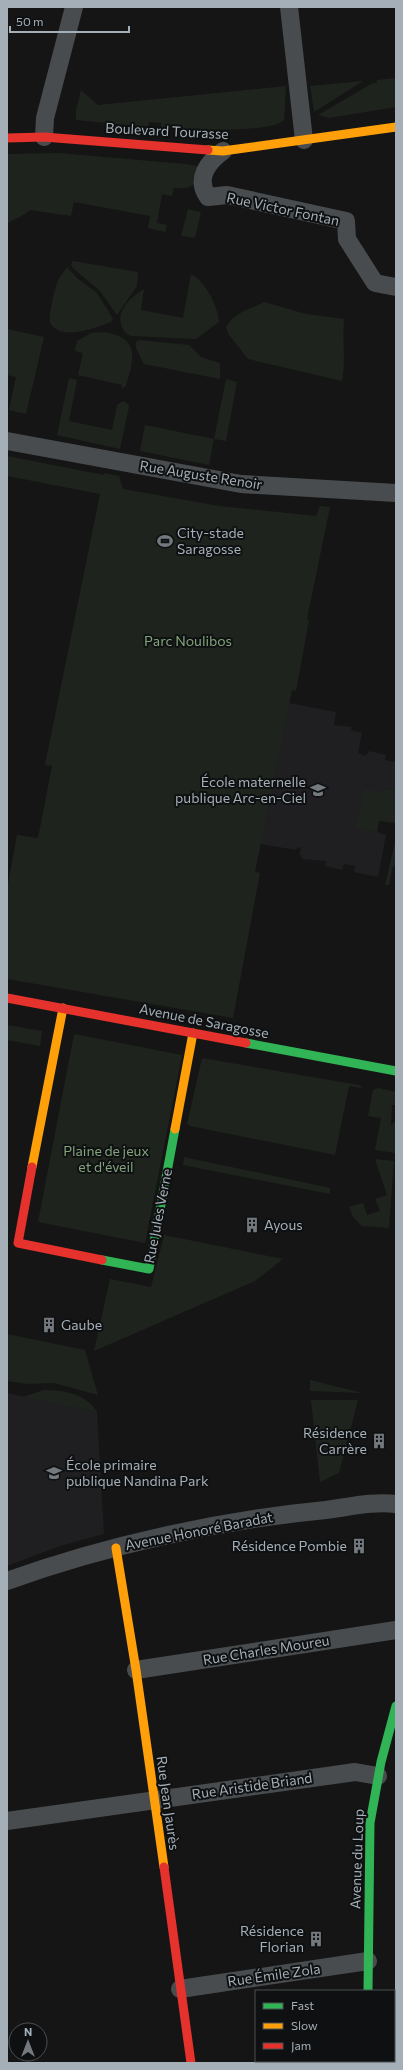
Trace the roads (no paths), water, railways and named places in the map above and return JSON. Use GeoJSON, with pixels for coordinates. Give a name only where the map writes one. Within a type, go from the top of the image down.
{"type":"FeatureCollection","features":[{"type":"Feature","properties":{"kind":"street"},"geometry":{"type":"LineString","coordinates":[[44,137],[45,118],[74,7]]}},
{"type":"Feature","properties":{"kind":"street"},"geometry":{"type":"LineString","coordinates":[[289,7],[304,140]]}},
{"type":"Feature","properties":{"kind":"street","name":"Boulevard Tourasse"},"geometry":{"type":"LineString","coordinates":[[7,138],[44,137],[223,151],[396,127]]}},
{"type":"Feature","properties":{"kind":"street","name":"Rue Victor Fontan"},"geometry":{"type":"LineString","coordinates":[[223,151],[213,158],[204,172],[202,181],[204,191],[208,197],[227,195],[346,222],[348,239],[375,284],[396,287]]}},
{"type":"Feature","properties":{"kind":"street","name":"Rue Auguste Renoir"},"geometry":{"type":"LineString","coordinates":[[7,441],[241,484],[396,493]]}},
{"type":"Feature","properties":{"kind":"street","name":"Avenue de Saragosse"},"geometry":{"type":"LineString","coordinates":[[7,998],[396,1072]]}},
{"type":"Feature","properties":{"kind":"street","name":"Rue Jules Verne"},"geometry":{"type":"LineString","coordinates":[[63,1008],[13,1242],[150,1269],[193,1033]]}},
{"type":"Feature","properties":{"kind":"street","name":"Avenue Honoré Baradat"},"geometry":{"type":"LineString","coordinates":[[7,1581],[51,1565],[116,1548],[253,1518],[396,1504]]}},
{"type":"Feature","properties":{"kind":"street","name":"Rue Jean Jaurès"},"geometry":{"type":"LineString","coordinates":[[116,1548],[136,1670],[191,2063]]}},
{"type":"Feature","properties":{"kind":"street","name":"Rue Charles Moureu"},"geometry":{"type":"LineString","coordinates":[[136,1670],[396,1630]]}},
{"type":"Feature","properties":{"kind":"street","name":"Avenue du Loup"},"geometry":{"type":"LineString","coordinates":[[368,1990],[370,1823],[378,1776],[396,1706]]}},
{"type":"Feature","properties":{"kind":"street","name":"Rue Aristide Briand"},"geometry":{"type":"LineString","coordinates":[[7,1820],[355,1772],[378,1776]]}},
{"type":"Feature","properties":{"kind":"street","name":"Rue Émile Zola"},"geometry":{"type":"LineString","coordinates":[[180,1989],[368,1961]]}},
{"type":"Feature","properties":{"kind":"place","name":"City-stade Saragosse"},"geometry":{"type":"Point","coordinates":[165,541]}},
{"type":"Feature","properties":{"kind":"place","name":"École maternelle publique Arc-en-Ciel"},"geometry":{"type":"Point","coordinates":[318,790]}},
{"type":"Feature","properties":{"kind":"place","name":"Ayous"},"geometry":{"type":"Point","coordinates":[252,1225]}},
{"type":"Feature","properties":{"kind":"place","name":"Gaube"},"geometry":{"type":"Point","coordinates":[49,1325]}},
{"type":"Feature","properties":{"kind":"place","name":"Résidence Carrère"},"geometry":{"type":"Point","coordinates":[379,1441]}},
{"type":"Feature","properties":{"kind":"place","name":"École primaire publique Nandina Park"},"geometry":{"type":"Point","coordinates":[54,1473]}},
{"type":"Feature","properties":{"kind":"place","name":"Résidence Pombie"},"geometry":{"type":"Point","coordinates":[359,1546]}},
{"type":"Feature","properties":{"kind":"place","name":"Résidence Florian"},"geometry":{"type":"Point","coordinates":[316,1939]}},
{"type":"Feature","properties":{"kind":"park label","name":"Parc Noulibos"},"geometry":{"type":"Point","coordinates":[188,641]}},
{"type":"Feature","properties":{"kind":"park label","name":"Plaine de jeux et d'éveil"},"geometry":{"type":"Point","coordinates":[106,1160]}}]}
